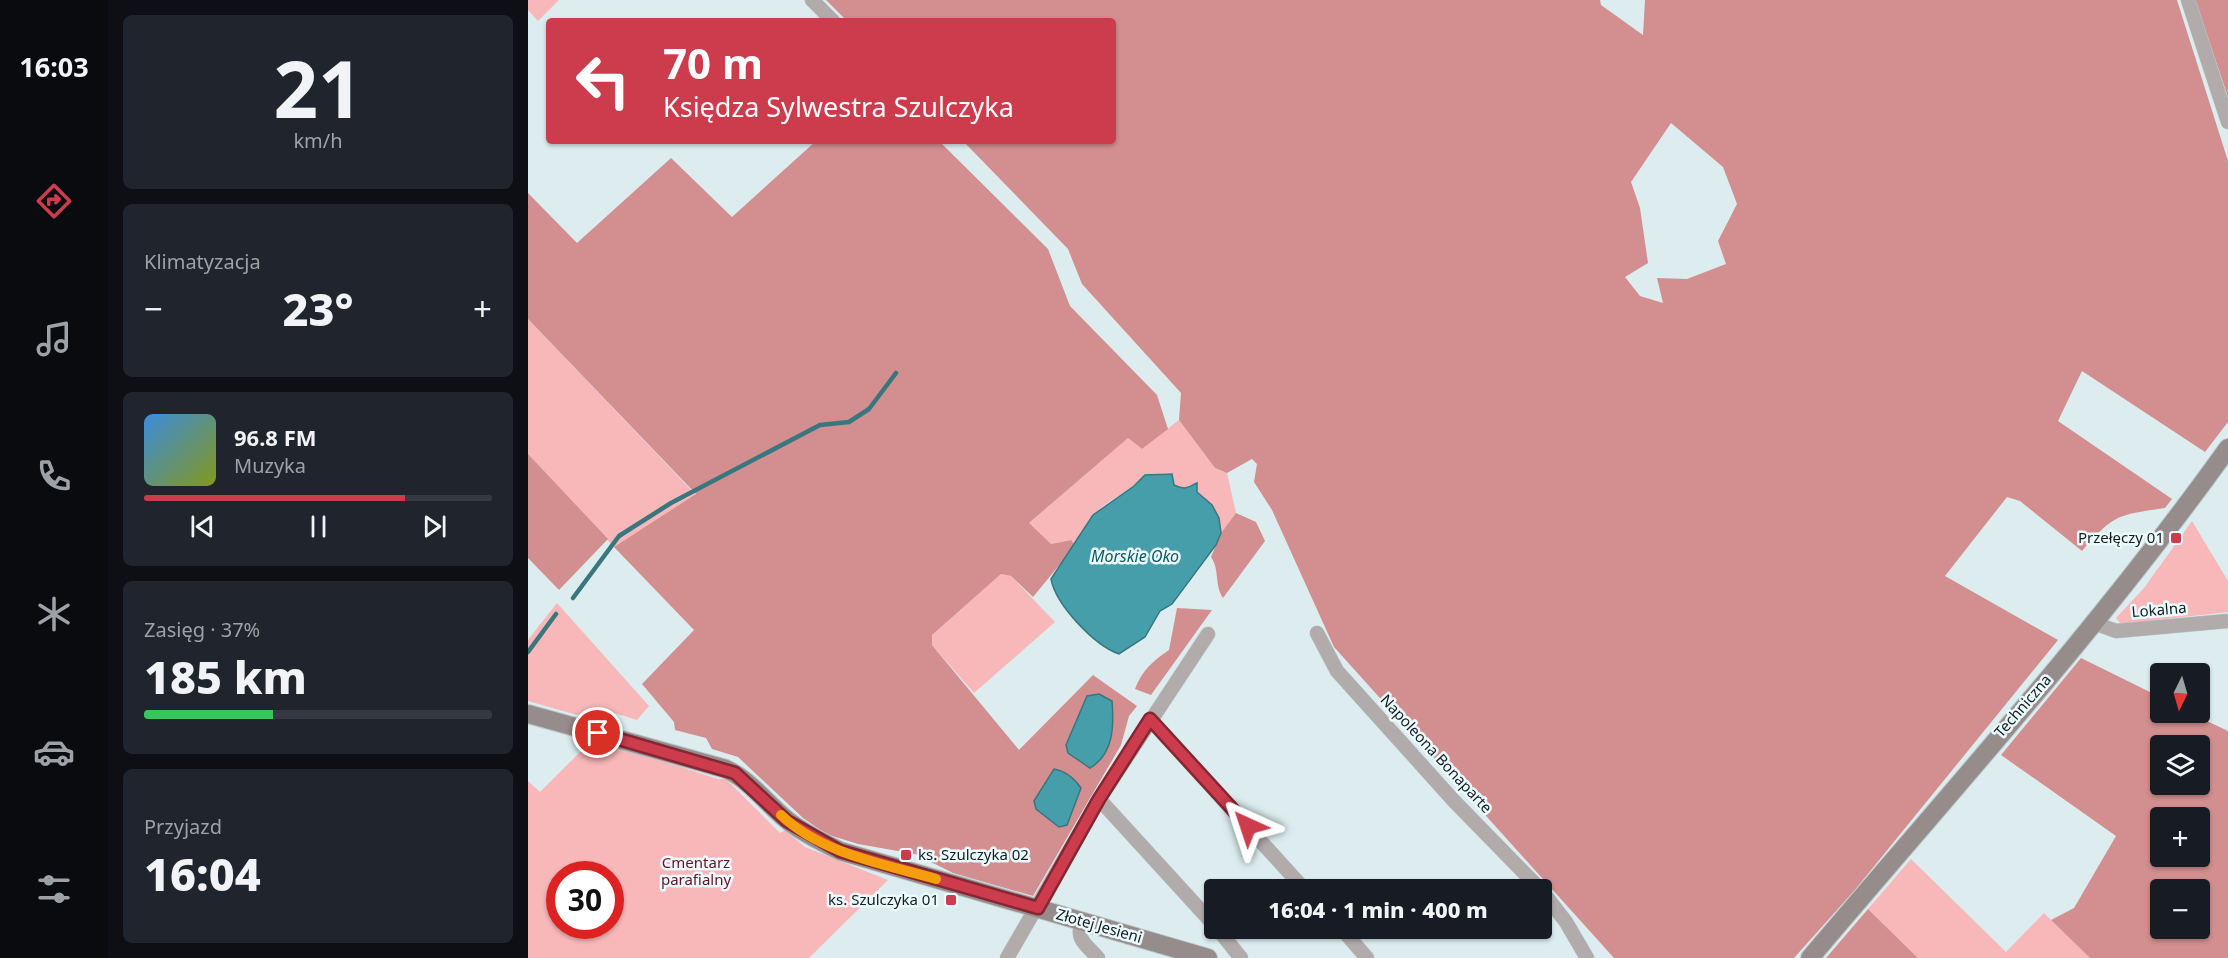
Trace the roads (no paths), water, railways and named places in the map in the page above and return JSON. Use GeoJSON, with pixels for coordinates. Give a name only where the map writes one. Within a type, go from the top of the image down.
{"type":"FeatureCollection","features":[{"type":"Feature","properties":{"kind":"street"},"geometry":{"type":"LineString","coordinates":[[812,0],[830,18]]}},
{"type":"Feature","properties":{"kind":"street"},"geometry":{"type":"LineString","coordinates":[[2188,0],[2228,122]]}},
{"type":"Feature","properties":{"kind":"street","name":"Techniczna"},"geometry":{"type":"LineString","coordinates":[[1810,958],[2094,623],[2168,531],[2228,448]]}},
{"type":"Feature","properties":{"kind":"street","name":"Lokalna"},"geometry":{"type":"LineString","coordinates":[[2094,623],[2104,629],[2116,631],[2228,621]]}},
{"type":"Feature","properties":{"kind":"street","name":"Napoleona Bonaparte"},"geometry":{"type":"LineString","coordinates":[[1317,633],[1336,670],[1455,801],[1531,879]]}},
{"type":"Feature","properties":{"kind":"street"},"geometry":{"type":"LineString","coordinates":[[1007,958],[1099,799],[1150,719],[1209,634]]}},
{"type":"Feature","properties":{"kind":"street","name":"Złotej Jesieni"},"geometry":{"type":"LineString","coordinates":[[528,714],[726,769],[742,778],[787,821],[840,851],[1208,958]]}},
{"type":"Feature","properties":{"kind":"street"},"geometry":{"type":"LineString","coordinates":[[1150,719],[1295,879]]}},
{"type":"Feature","properties":{"kind":"street"},"geometry":{"type":"LineString","coordinates":[[1099,799],[1204,914]]}},
{"type":"Feature","properties":{"kind":"street","name":"Napoleona Bonaparte"},"geometry":{"type":"LineString","coordinates":[[1552,903],[1587,958]]}},
{"type":"Feature","properties":{"kind":"street"},"geometry":{"type":"LineString","coordinates":[[1082,921],[1078,932],[1080,938],[1098,958]]}},
{"type":"Feature","properties":{"kind":"street"},"geometry":{"type":"LineString","coordinates":[[1226,939],[1241,958]]}},
{"type":"Feature","properties":{"kind":"street"},"geometry":{"type":"LineString","coordinates":[[1351,939],[1367,958]]}},
{"type":"Feature","properties":{"kind":"water","name":"Morskie Oko"},"geometry":{"type":"Polygon","coordinates":[[[1172,474],[1174,485],[1178,487],[1186,488],[1197,483],[1197,492],[1212,505],[1219,518],[1221,533],[1216,545],[1172,604],[1160,611],[1145,637],[1119,654],[1088,633],[1068,612],[1054,589],[1051,579],[1093,515],[1134,486],[1145,475],[1172,474]]]}},
{"type":"Feature","properties":{"kind":"water"},"geometry":{"type":"Polygon","coordinates":[[[1099,694],[1112,701],[1111,738],[1104,755],[1090,768],[1068,753],[1066,745],[1087,696],[1099,694]]]}},
{"type":"Feature","properties":{"kind":"water"},"geometry":{"type":"Polygon","coordinates":[[[1054,769],[1062,771],[1076,781],[1081,788],[1067,825],[1059,827],[1036,809],[1034,801],[1054,769]]]}},
{"type":"Feature","properties":{"kind":"waterway"},"geometry":{"type":"LineString","coordinates":[[573,598],[619,536],[671,503],[820,425],[849,422],[869,409],[896,373]]}},
{"type":"Feature","properties":{"kind":"waterway"},"geometry":{"type":"LineString","coordinates":[[528,652],[556,614]]}},
{"type":"Feature","properties":{"kind":"place","name":"Przełęczy 01"},"geometry":{"type":"Point","coordinates":[2176,538]}},
{"type":"Feature","properties":{"kind":"place","name":"ks. Szulczyka 02"},"geometry":{"type":"Point","coordinates":[906,855]}},
{"type":"Feature","properties":{"kind":"place","name":"ks. Szulczyka 01"},"geometry":{"type":"Point","coordinates":[951,900]}},
{"type":"Feature","properties":{"kind":"park label","name":"Cmentarz parafialny"},"geometry":{"type":"Point","coordinates":[696,872]}}]}
